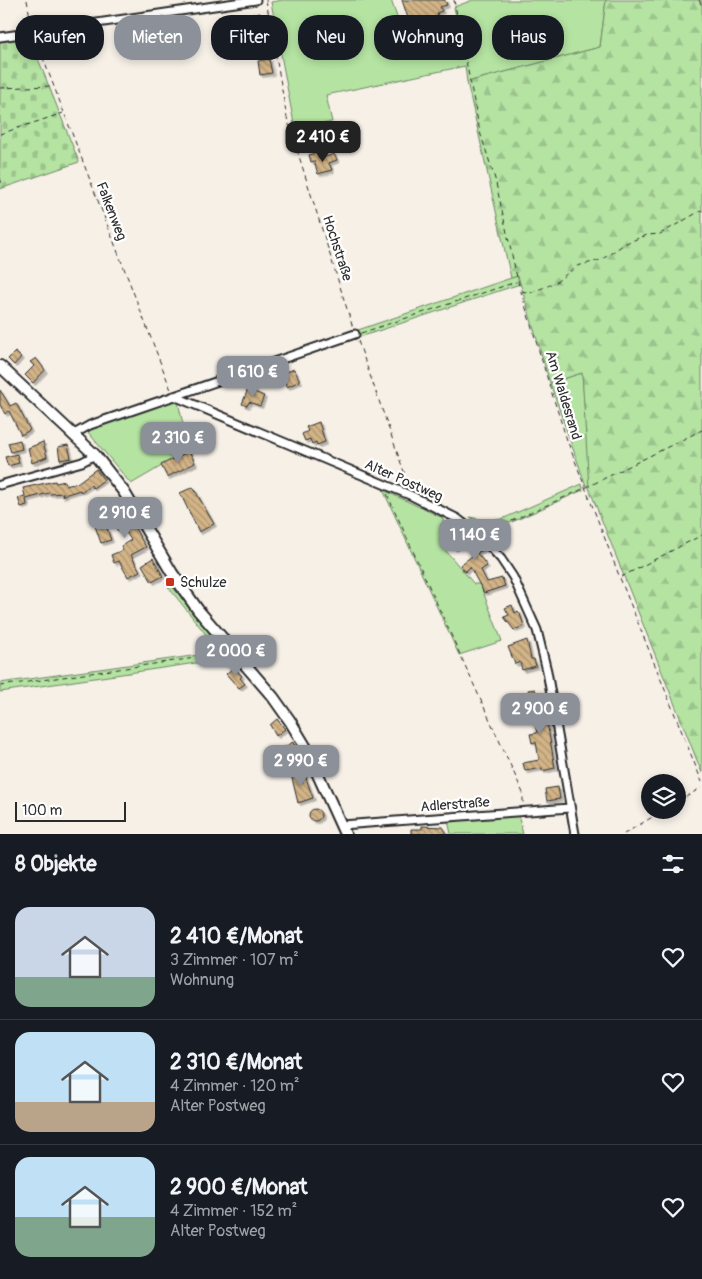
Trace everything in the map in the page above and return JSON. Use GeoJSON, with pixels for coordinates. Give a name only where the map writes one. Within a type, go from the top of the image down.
{"type":"FeatureCollection","features":[{"type":"Feature","properties":{"kind":"main road"},"geometry":{"type":"LineString","coordinates":[[0,366],[33,396],[45,402],[60,415],[72,432],[96,455],[124,492],[172,573],[193,603],[290,721],[305,746],[344,830]]}},
{"type":"Feature","properties":{"kind":"street"},"geometry":{"type":"LineString","coordinates":[[104,22],[256,0]]}},
{"type":"Feature","properties":{"kind":"street"},"geometry":{"type":"LineString","coordinates":[[0,37],[15,35]]}},
{"type":"Feature","properties":{"kind":"street"},"geometry":{"type":"LineString","coordinates":[[72,432],[355,334]]}},
{"type":"Feature","properties":{"kind":"street","name":"Alter Postweg"},"geometry":{"type":"LineString","coordinates":[[174,396],[412,496],[458,519],[480,536],[501,559],[513,577],[537,630],[547,671],[575,834]]}},
{"type":"Feature","properties":{"kind":"street"},"geometry":{"type":"LineString","coordinates":[[0,485],[82,462],[96,455]]}},
{"type":"Feature","properties":{"kind":"street","name":"Adlerstraße"},"geometry":{"type":"LineString","coordinates":[[344,830],[570,808]]}},
{"type":"Feature","properties":{"kind":"path","name":"Falkenweg"},"geometry":{"type":"LineString","coordinates":[[27,0],[30,15]]}},
{"type":"Feature","properties":{"kind":"path","name":"Hochstraße"},"geometry":{"type":"LineString","coordinates":[[266,0],[287,118],[355,334],[412,496]]}},
{"type":"Feature","properties":{"kind":"path","name":"Am Waldesrand"},"geometry":{"type":"LineString","coordinates":[[454,0],[480,132],[495,179],[518,282],[561,423],[620,578],[702,782]]}},
{"type":"Feature","properties":{"kind":"path"},"geometry":{"type":"LineString","coordinates":[[699,0],[702,6]]}},
{"type":"Feature","properties":{"kind":"path","name":"Falkenweg"},"geometry":{"type":"LineString","coordinates":[[43,60],[174,396]]}},
{"type":"Feature","properties":{"kind":"path"},"geometry":{"type":"LineString","coordinates":[[0,88],[53,86]]}},
{"type":"Feature","properties":{"kind":"path"},"geometry":{"type":"LineString","coordinates":[[0,134],[63,113]]}},
{"type":"Feature","properties":{"kind":"path"},"geometry":{"type":"LineString","coordinates":[[0,178],[2,187]]}},
{"type":"Feature","properties":{"kind":"path"},"geometry":{"type":"LineString","coordinates":[[522,291],[530,293],[555,282],[577,266],[601,260],[626,243],[660,234],[702,210]]}},
{"type":"Feature","properties":{"kind":"path"},"geometry":{"type":"LineString","coordinates":[[355,334],[518,282]]}},
{"type":"Feature","properties":{"kind":"path"},"geometry":{"type":"LineString","coordinates":[[480,536],[500,524],[585,488],[702,430]]}},
{"type":"Feature","properties":{"kind":"path"},"geometry":{"type":"LineString","coordinates":[[383,484],[523,793],[522,812]]}},
{"type":"Feature","properties":{"kind":"path"},"geometry":{"type":"LineString","coordinates":[[620,578],[702,535]]}},
{"type":"Feature","properties":{"kind":"path"},"geometry":{"type":"LineString","coordinates":[[0,686],[234,652]]}},
{"type":"Feature","properties":{"kind":"path"},"geometry":{"type":"LineString","coordinates":[[686,797],[702,787]]}},
{"type":"Feature","properties":{"kind":"path"},"geometry":{"type":"LineString","coordinates":[[624,834],[649,819]]}},
{"type":"Feature","properties":{"kind":"green space"},"geometry":{"type":"Polygon","coordinates":[[[283,0],[391,0],[396,15],[374,15],[374,60],[482,60],[482,15],[456,15],[454,7],[473,0],[606,0],[600,47],[564,56],[564,15],[492,15],[492,60],[551,60],[467,82],[465,66],[326,95],[332,122],[295,129],[282,60],[288,60],[288,15],[273,15],[271,2],[283,0]]]}},
{"type":"Feature","properties":{"kind":"green space"},"geometry":{"type":"Polygon","coordinates":[[[606,0],[702,0],[702,773],[589,488],[582,373],[550,383],[518,276],[511,278],[467,82],[551,60],[564,60],[564,56],[600,47],[606,0]]]}},
{"type":"Feature","properties":{"kind":"green space"},"geometry":{"type":"Polygon","coordinates":[[[15,40],[15,60],[39,60],[79,162],[0,189],[0,42],[15,40]]]}},
{"type":"Feature","properties":{"kind":"green space"},"geometry":{"type":"Polygon","coordinates":[[[517,276],[520,284],[360,337],[358,330],[517,276]]]}},
{"type":"Feature","properties":{"kind":"green space"},"geometry":{"type":"Polygon","coordinates":[[[582,373],[590,484],[586,486],[550,383],[582,373]]]}},
{"type":"Feature","properties":{"kind":"green space"},"geometry":{"type":"Polygon","coordinates":[[[166,401],[178,402],[189,450],[131,484],[87,431],[166,401]]]}},
{"type":"Feature","properties":{"kind":"green space"},"geometry":{"type":"Polygon","coordinates":[[[582,484],[583,490],[501,527],[495,533],[470,517],[488,521],[502,519],[582,484]]]}},
{"type":"Feature","properties":{"kind":"green space"},"geometry":{"type":"Polygon","coordinates":[[[383,490],[443,518],[446,551],[474,584],[480,584],[502,641],[459,655],[383,490]]]}},
{"type":"Feature","properties":{"kind":"green space"},"geometry":{"type":"Polygon","coordinates":[[[165,583],[171,585],[230,658],[0,692],[0,683],[220,652],[165,583]]]}},
{"type":"Feature","properties":{"kind":"green space"},"geometry":{"type":"Polygon","coordinates":[[[518,815],[523,834],[451,834],[448,820],[518,815]]]}},
{"type":"Feature","properties":{"kind":"building"},"geometry":{"type":"Polygon","coordinates":[[[402,0],[445,0],[447,5],[440,7],[442,11],[437,13],[438,15],[407,15],[402,0]]]}},
{"type":"Feature","properties":{"kind":"building"},"geometry":{"type":"Polygon","coordinates":[[[269,60],[272,73],[260,75],[258,61],[269,60]]]}},
{"type":"Feature","properties":{"kind":"building"},"geometry":{"type":"Polygon","coordinates":[[[317,152],[319,159],[334,154],[337,160],[329,163],[332,170],[318,174],[314,161],[311,162],[309,155],[317,152]]]}},
{"type":"Feature","properties":{"kind":"building"},"geometry":{"type":"Polygon","coordinates":[[[15,352],[21,357],[14,365],[8,359],[15,352]]]}},
{"type":"Feature","properties":{"kind":"building"},"geometry":{"type":"Polygon","coordinates":[[[36,358],[45,370],[33,383],[25,375],[34,366],[30,362],[36,358]]]}},
{"type":"Feature","properties":{"kind":"building"},"geometry":{"type":"Polygon","coordinates":[[[294,369],[300,381],[287,387],[281,374],[294,369]]]}},
{"type":"Feature","properties":{"kind":"building"},"geometry":{"type":"Polygon","coordinates":[[[248,389],[264,396],[260,406],[249,402],[247,406],[242,404],[248,389]]]}},
{"type":"Feature","properties":{"kind":"building"},"geometry":{"type":"Polygon","coordinates":[[[0,390],[10,406],[16,403],[30,430],[21,435],[9,411],[5,414],[0,405],[0,390]]]}},
{"type":"Feature","properties":{"kind":"building"},"geometry":{"type":"Polygon","coordinates":[[[319,422],[325,442],[317,445],[316,442],[312,444],[310,439],[305,441],[302,434],[308,431],[306,427],[319,422]]]}},
{"type":"Feature","properties":{"kind":"building"},"geometry":{"type":"Polygon","coordinates":[[[20,440],[22,449],[11,452],[8,443],[20,440]]]}},
{"type":"Feature","properties":{"kind":"building"},"geometry":{"type":"Polygon","coordinates":[[[43,442],[47,457],[32,463],[28,448],[43,442]]]}},
{"type":"Feature","properties":{"kind":"building"},"geometry":{"type":"Polygon","coordinates":[[[68,445],[71,458],[60,460],[58,447],[68,445]]]}},
{"type":"Feature","properties":{"kind":"building"},"geometry":{"type":"Polygon","coordinates":[[[189,451],[195,463],[167,477],[161,465],[189,451]]]}},
{"type":"Feature","properties":{"kind":"building"},"geometry":{"type":"Polygon","coordinates":[[[17,454],[19,463],[8,466],[5,457],[17,454]]]}},
{"type":"Feature","properties":{"kind":"building"},"geometry":{"type":"Polygon","coordinates":[[[96,469],[104,480],[93,488],[91,485],[81,492],[80,490],[61,496],[64,493],[49,493],[26,499],[27,505],[21,507],[18,498],[25,496],[23,488],[55,481],[56,483],[65,481],[66,486],[77,483],[96,469]]]}},
{"type":"Feature","properties":{"kind":"building"},"geometry":{"type":"Polygon","coordinates":[[[193,487],[214,524],[199,532],[180,493],[193,487]]]}},
{"type":"Feature","properties":{"kind":"building"},"geometry":{"type":"Polygon","coordinates":[[[105,499],[109,504],[117,499],[146,547],[131,555],[140,571],[128,577],[119,561],[114,563],[111,555],[123,550],[121,546],[131,540],[123,528],[118,531],[115,526],[120,522],[113,510],[107,514],[100,501],[105,499]]]}},
{"type":"Feature","properties":{"kind":"building"},"geometry":{"type":"Polygon","coordinates":[[[105,523],[111,540],[101,543],[95,526],[105,523]]]}},
{"type":"Feature","properties":{"kind":"building"},"geometry":{"type":"Polygon","coordinates":[[[460,527],[484,549],[477,553],[487,566],[481,570],[487,582],[502,578],[505,586],[484,593],[470,567],[465,572],[460,565],[476,553],[467,541],[454,549],[449,540],[457,535],[454,531],[460,527]]]}},
{"type":"Feature","properties":{"kind":"building"},"geometry":{"type":"Polygon","coordinates":[[[153,558],[163,576],[152,582],[142,565],[153,558]]]}},
{"type":"Feature","properties":{"kind":"building"},"geometry":{"type":"Polygon","coordinates":[[[512,605],[515,613],[518,611],[520,614],[524,626],[514,630],[504,617],[509,615],[505,608],[512,605]]]}},
{"type":"Feature","properties":{"kind":"building"},"geometry":{"type":"Polygon","coordinates":[[[527,640],[531,659],[534,659],[536,666],[522,670],[520,662],[515,664],[508,647],[527,640]]]}},
{"type":"Feature","properties":{"kind":"building"},"geometry":{"type":"Polygon","coordinates":[[[234,667],[242,676],[240,678],[245,684],[239,688],[226,674],[234,667]]]}},
{"type":"Feature","properties":{"kind":"building"},"geometry":{"type":"Polygon","coordinates":[[[535,689],[536,694],[542,693],[555,768],[542,771],[542,768],[525,771],[523,763],[539,760],[536,742],[532,743],[530,734],[537,733],[528,690],[535,689]]]}},
{"type":"Feature","properties":{"kind":"building"},"geometry":{"type":"Polygon","coordinates":[[[277,719],[285,729],[276,736],[270,725],[277,719]]]}},
{"type":"Feature","properties":{"kind":"building"},"geometry":{"type":"Polygon","coordinates":[[[293,742],[299,754],[290,759],[283,748],[293,742]]]}},
{"type":"Feature","properties":{"kind":"building"},"geometry":{"type":"Polygon","coordinates":[[[303,770],[313,798],[298,803],[291,774],[303,770]]]}},
{"type":"Feature","properties":{"kind":"building"},"geometry":{"type":"Polygon","coordinates":[[[558,787],[560,799],[547,801],[545,789],[558,787]]]}},
{"type":"Feature","properties":{"kind":"building"},"geometry":{"type":"Polygon","coordinates":[[[317,809],[320,810],[320,820],[313,821],[310,820],[309,813],[310,810],[317,809]]]}},
{"type":"Feature","properties":{"kind":"building"},"geometry":{"type":"Polygon","coordinates":[[[422,826],[443,827],[447,834],[411,834],[411,829],[422,829],[422,826]]]}},
{"type":"Feature","properties":{"kind":"place","name":"Schulze"},"geometry":{"type":"Point","coordinates":[170,582]}}]}
